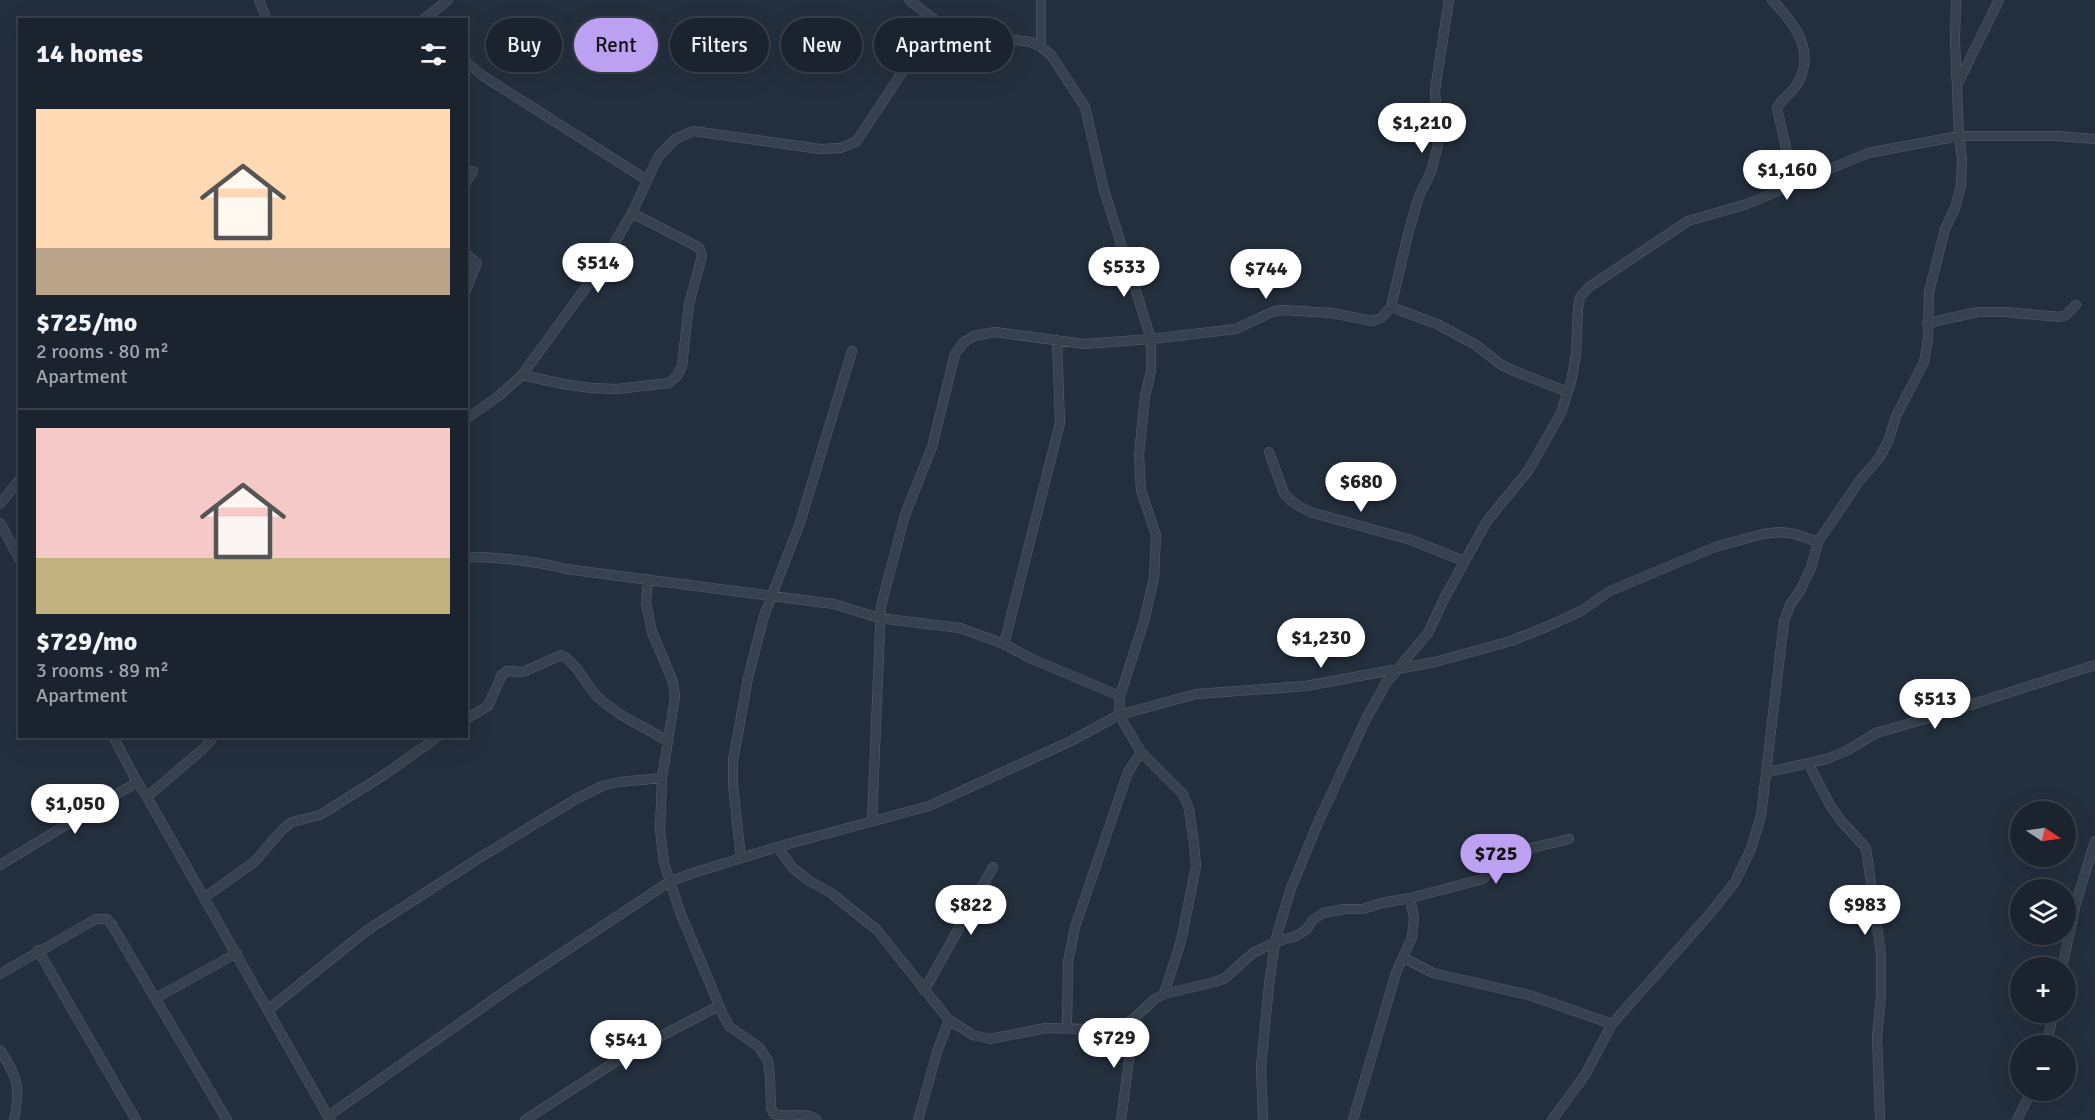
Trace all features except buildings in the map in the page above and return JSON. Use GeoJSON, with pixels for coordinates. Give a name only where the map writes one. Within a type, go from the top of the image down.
{"type":"FeatureCollection","features":[{"type":"Feature","properties":{"kind":"street"},"geometry":{"type":"LineString","coordinates":[[259,0],[266,18]]}},
{"type":"Feature","properties":{"kind":"street"},"geometry":{"type":"LineString","coordinates":[[426,18],[448,0]]}},
{"type":"Feature","properties":{"kind":"street"},"geometry":{"type":"LineString","coordinates":[[909,0],[932,18]]}},
{"type":"Feature","properties":{"kind":"street"},"geometry":{"type":"LineString","coordinates":[[1041,0],[1041,47]]}},
{"type":"Feature","properties":{"kind":"street"},"geometry":{"type":"LineString","coordinates":[[872,821],[879,618],[905,515],[932,447],[955,354],[964,342],[974,336],[994,332],[1084,344],[1236,329],[1272,312],[1282,310],[1332,313],[1372,321],[1381,318],[1391,307],[1419,196],[1431,172],[1438,145],[1435,90],[1449,0]]}},
{"type":"Feature","properties":{"kind":"street"},"geometry":{"type":"LineString","coordinates":[[1772,0],[1788,16],[1799,33],[1805,56],[1797,86],[1780,101],[1777,108],[1794,184]]}},
{"type":"Feature","properties":{"kind":"street"},"geometry":{"type":"LineString","coordinates":[[1552,1120],[1585,1075],[1612,1024],[1708,916],[1735,882],[1751,849],[1761,816],[1768,772],[1784,621],[1811,568],[1818,542],[1860,480],[1880,457],[1889,439],[1896,416],[1924,362],[1928,339],[1929,292],[1937,255],[1945,229],[1955,208],[1960,186],[1962,159],[1955,40],[1956,0]]}},
{"type":"Feature","properties":{"kind":"street"},"geometry":{"type":"LineString","coordinates":[[1958,84],[1999,0]]}},
{"type":"Feature","properties":{"kind":"street"},"geometry":{"type":"LineString","coordinates":[[1013,40],[1030,42],[1041,47],[1051,56],[1085,107],[1104,190],[1151,339],[1151,371],[1145,396],[1139,454],[1141,490],[1156,535],[1154,578],[1144,621],[1120,696],[1119,715],[1141,752],[1183,794],[1189,809],[1196,866],[1181,941],[1164,994]]}},
{"type":"Feature","properties":{"kind":"street"},"geometry":{"type":"LineString","coordinates":[[468,64],[483,76],[647,180]]}},
{"type":"Feature","properties":{"kind":"street"},"geometry":{"type":"LineString","coordinates":[[468,418],[500,395],[522,375],[600,268],[632,213],[658,157],[675,139],[693,131],[820,149],[840,148],[856,142],[902,72]]}},
{"type":"Feature","properties":{"kind":"street"},"geometry":{"type":"LineString","coordinates":[[1263,1120],[1261,1067],[1275,942],[1290,891],[1317,825],[1366,719],[1394,671],[1428,633],[1487,521],[1528,471],[1562,413],[1576,354],[1580,297],[1589,287],[1688,221],[1747,204],[1868,153],[1959,136],[2057,136],[2095,139]]}},
{"type":"Feature","properties":{"kind":"street"},"geometry":{"type":"LineString","coordinates":[[468,178],[472,171]]}},
{"type":"Feature","properties":{"kind":"street"},"geometry":{"type":"LineString","coordinates":[[522,375],[563,384],[617,389],[669,383],[677,376],[682,366],[689,304],[702,256],[700,249],[696,246],[632,213]]}},
{"type":"Feature","properties":{"kind":"street"},"geometry":{"type":"LineString","coordinates":[[468,256],[477,263],[468,285]]}},
{"type":"Feature","properties":{"kind":"street"},"geometry":{"type":"LineString","coordinates":[[1927,323],[1978,312],[2060,317],[2066,315],[2076,305]]}},
{"type":"Feature","properties":{"kind":"street"},"geometry":{"type":"LineString","coordinates":[[1391,307],[1437,324],[1476,345],[1500,364],[1568,392]]}},
{"type":"Feature","properties":{"kind":"street"},"geometry":{"type":"LineString","coordinates":[[1004,644],[1060,423],[1057,340]]}},
{"type":"Feature","properties":{"kind":"street"},"geometry":{"type":"LineString","coordinates":[[741,858],[733,784],[734,745],[751,667],[764,616],[800,523],[852,351]]}},
{"type":"Feature","properties":{"kind":"street"},"geometry":{"type":"LineString","coordinates":[[1269,452],[1284,493],[1292,502],[1310,512],[1410,540],[1464,561]]}},
{"type":"Feature","properties":{"kind":"street"},"geometry":{"type":"LineString","coordinates":[[0,504],[18,482]]}},
{"type":"Feature","properties":{"kind":"street"},"geometry":{"type":"LineString","coordinates":[[0,523],[18,556]]}},
{"type":"Feature","properties":{"kind":"street"},"geometry":{"type":"LineString","coordinates":[[114,738],[329,1118],[517,983],[669,882],[690,873],[929,806],[1071,741],[1119,715],[1196,694],[1306,686],[1394,671],[1469,653],[1546,627],[1581,611],[1610,591],[1715,547],[1763,534],[1780,532],[1795,534],[1818,542]]}},
{"type":"Feature","properties":{"kind":"street"},"geometry":{"type":"LineString","coordinates":[[468,557],[522,560],[566,569],[772,595],[834,604],[879,618],[960,628],[1004,644],[1032,659],[1120,696]]}},
{"type":"Feature","properties":{"kind":"street"},"geometry":{"type":"LineString","coordinates":[[648,579],[646,603],[652,632],[673,682],[675,697],[662,778],[660,829],[669,882],[694,950],[711,982],[719,1006],[730,1027],[759,1047],[768,1060],[771,1108],[774,1114],[780,1116],[807,1114],[817,1120]]}},
{"type":"Feature","properties":{"kind":"street"},"geometry":{"type":"LineString","coordinates":[[468,719],[488,706],[502,675],[507,671],[523,672],[561,655],[609,707],[667,741]]}},
{"type":"Feature","properties":{"kind":"street"},"geometry":{"type":"LineString","coordinates":[[1768,772],[1827,759],[1848,750],[1876,733],[2095,667]]}},
{"type":"Feature","properties":{"kind":"street"},"geometry":{"type":"LineString","coordinates":[[147,796],[204,748],[212,738]]}},
{"type":"Feature","properties":{"kind":"street"},"geometry":{"type":"LineString","coordinates":[[205,897],[254,862],[292,822],[320,815],[384,775],[436,738]]}},
{"type":"Feature","properties":{"kind":"street"},"geometry":{"type":"LineString","coordinates":[[1066,1027],[1068,962],[1075,927],[1128,772],[1141,752]]}},
{"type":"Feature","properties":{"kind":"street"},"geometry":{"type":"LineString","coordinates":[[1808,763],[1828,803],[1866,848],[1881,954],[1881,996],[1877,1037],[1880,1120]]}},
{"type":"Feature","properties":{"kind":"street"},"geometry":{"type":"LineString","coordinates":[[268,1010],[366,931],[576,799],[602,786],[662,778]]}},
{"type":"Feature","properties":{"kind":"street"},"geometry":{"type":"LineString","coordinates":[[0,865],[137,782]]}},
{"type":"Feature","properties":{"kind":"street"},"geometry":{"type":"LineString","coordinates":[[777,848],[793,868],[831,893],[877,930],[949,1020],[972,1035],[990,1039],[1047,1028],[1092,1029],[1121,1026],[1164,994],[1225,978],[1253,953],[1275,942],[1296,936],[1306,930],[1313,920],[1323,913],[1363,909],[1483,879],[1490,872],[1497,858],[1503,855],[1569,839]]}},
{"type":"Feature","properties":{"kind":"street"},"geometry":{"type":"LineString","coordinates":[[2064,957],[2076,903],[2095,841]]}},
{"type":"Feature","properties":{"kind":"street"},"geometry":{"type":"LineString","coordinates":[[924,991],[993,867]]}},
{"type":"Feature","properties":{"kind":"street"},"geometry":{"type":"LineString","coordinates":[[1353,1120],[1393,984],[1412,937],[1414,918],[1410,898]]}},
{"type":"Feature","properties":{"kind":"street"},"geometry":{"type":"LineString","coordinates":[[0,974],[96,919],[107,919],[156,998],[226,1120]]}},
{"type":"Feature","properties":{"kind":"street"},"geometry":{"type":"LineString","coordinates":[[39,950],[136,1120]]}},
{"type":"Feature","properties":{"kind":"street"},"geometry":{"type":"LineString","coordinates":[[156,998],[237,953]]}},
{"type":"Feature","properties":{"kind":"street"},"geometry":{"type":"LineString","coordinates":[[1404,958],[1433,973],[1529,995],[1612,1024]]}},
{"type":"Feature","properties":{"kind":"street"},"geometry":{"type":"LineString","coordinates":[[525,1120],[632,1051],[719,1006]]}},
{"type":"Feature","properties":{"kind":"street"},"geometry":{"type":"LineString","coordinates":[[918,1120],[937,1052],[949,1020]]}},
{"type":"Feature","properties":{"kind":"street"},"geometry":{"type":"LineString","coordinates":[[1120,1120],[1129,1061],[1132,1020]]}},
{"type":"Feature","properties":{"kind":"street"},"geometry":{"type":"LineString","coordinates":[[0,1050],[17,1082],[18,1099],[14,1120]]}},
{"type":"Feature","properties":{"kind":"street"},"geometry":{"type":"LineString","coordinates":[[2017,1120],[2026,1101]]}}]}
